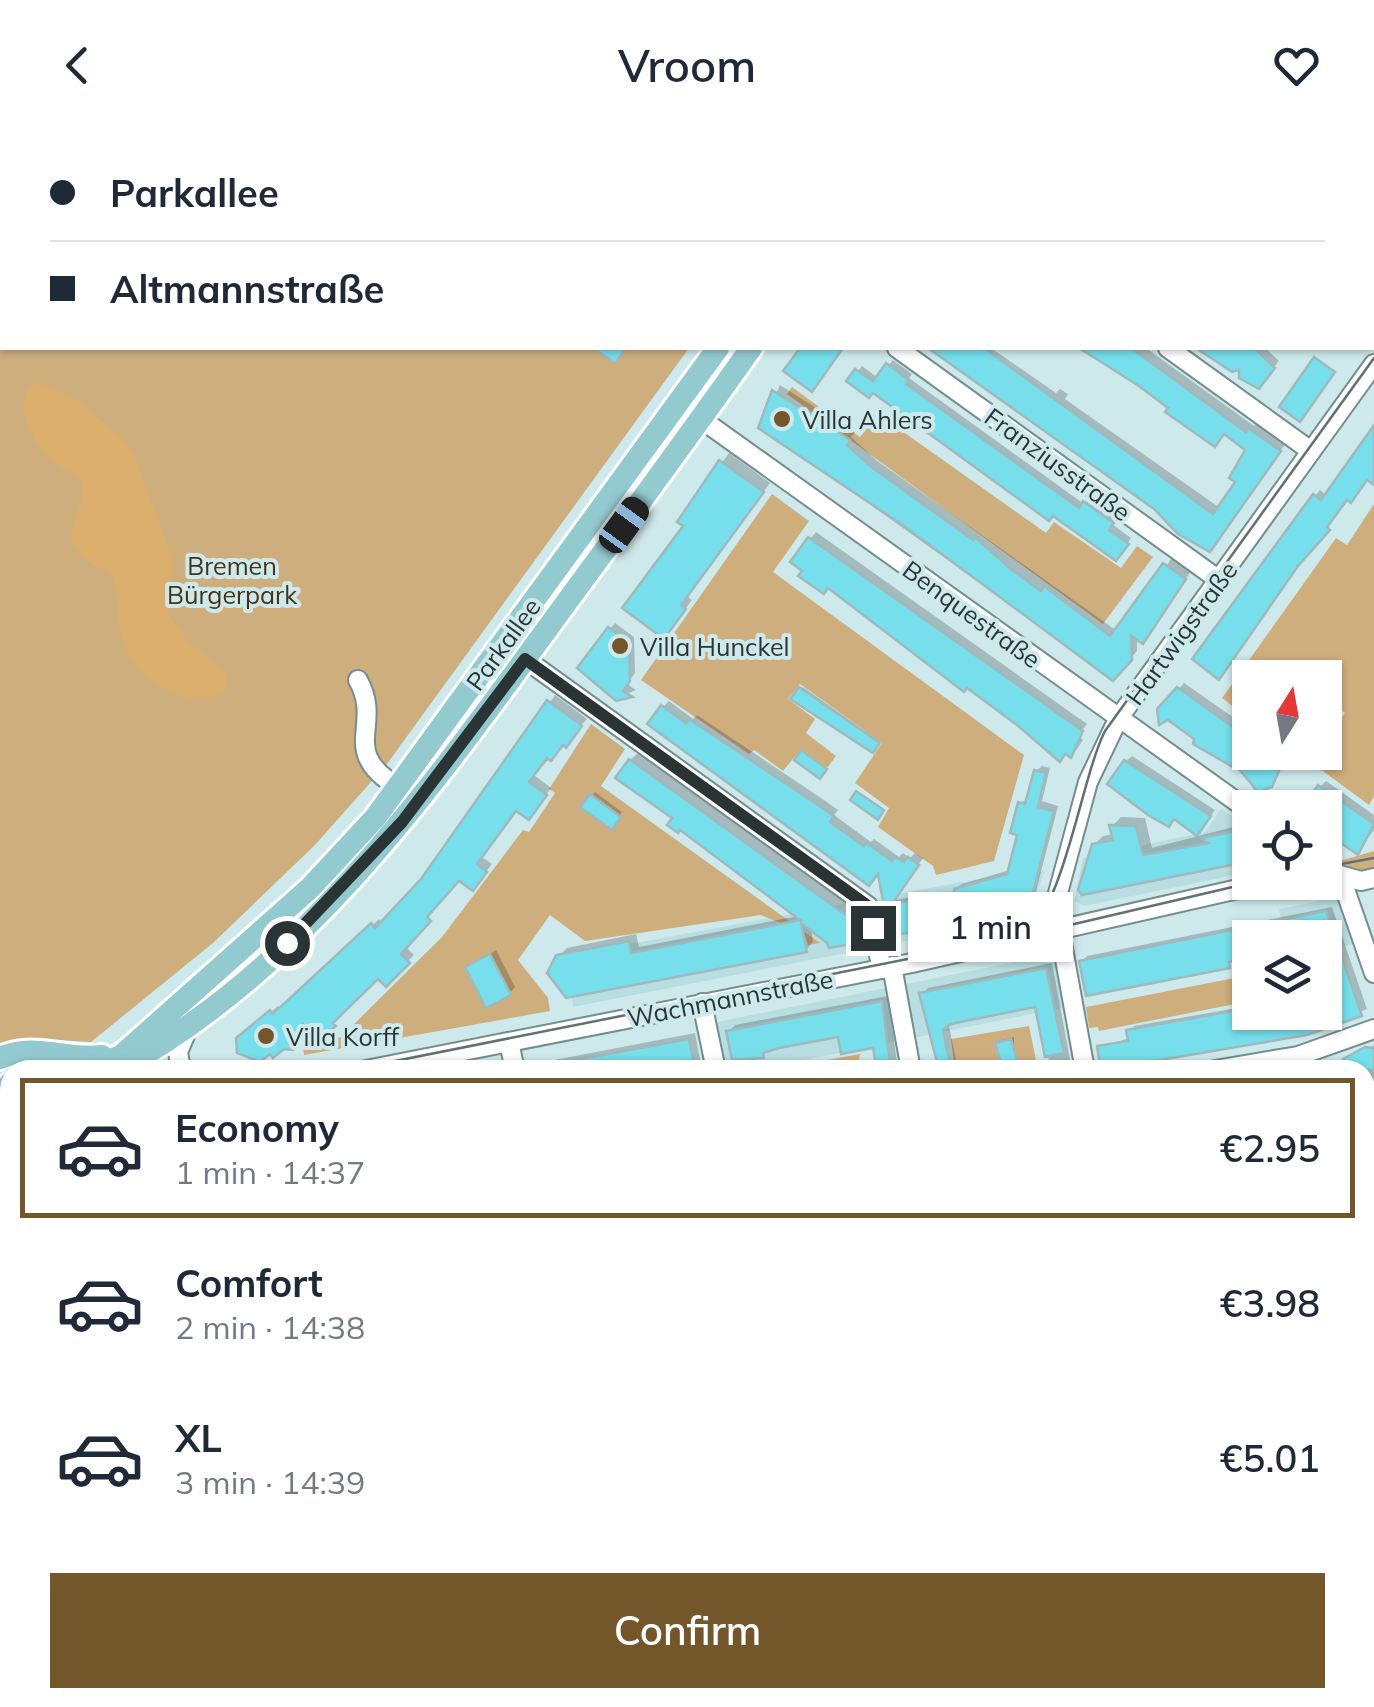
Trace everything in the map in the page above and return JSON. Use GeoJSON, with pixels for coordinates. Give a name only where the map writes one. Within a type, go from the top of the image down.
{"type":"FeatureCollection","features":[{"type":"Feature","properties":{"kind":"main road","name":"Parkallee"},"geometry":{"type":"LineString","coordinates":[[111,1060],[310,888],[399,788],[717,350]]}},
{"type":"Feature","properties":{"kind":"main road","name":"Parkallee"},"geometry":{"type":"LineString","coordinates":[[136,1060],[187,1031],[364,868],[525,659],[750,350]]}},
{"type":"Feature","properties":{"kind":"main road"},"geometry":{"type":"LineString","coordinates":[[0,1058],[34,1049],[99,1057],[133,1044]]}},
{"type":"Feature","properties":{"kind":"street","name":"Franziusstraße"},"geometry":{"type":"LineString","coordinates":[[900,350],[1219,580]]}},
{"type":"Feature","properties":{"kind":"street"},"geometry":{"type":"LineString","coordinates":[[1171,350],[1311,451]]}},
{"type":"Feature","properties":{"kind":"street","name":"Hartwigstraße"},"geometry":{"type":"LineString","coordinates":[[1082,1060],[1054,904],[1088,782],[1118,719],[1374,364]]}},
{"type":"Feature","properties":{"kind":"street","name":"Benquestraße"},"geometry":{"type":"LineString","coordinates":[[701,419],[1232,800]]}},
{"type":"Feature","properties":{"kind":"street"},"geometry":{"type":"LineString","coordinates":[[525,659],[868,906],[909,1060]]}},
{"type":"Feature","properties":{"kind":"street"},"geometry":{"type":"LineString","coordinates":[[358,680],[366,694],[364,754],[378,776],[399,788]]}},
{"type":"Feature","properties":{"kind":"street"},"geometry":{"type":"LineString","coordinates":[[1342,876],[1374,878]]}},
{"type":"Feature","properties":{"kind":"street","name":"Wachmannstraße"},"geometry":{"type":"LineString","coordinates":[[417,1060],[887,968],[1232,890]]}},
{"type":"Feature","properties":{"kind":"street"},"geometry":{"type":"LineString","coordinates":[[1342,898],[1374,973]]}},
{"type":"Feature","properties":{"kind":"street"},"geometry":{"type":"LineString","coordinates":[[702,1003],[714,1060]]}},
{"type":"Feature","properties":{"kind":"street"},"geometry":{"type":"LineString","coordinates":[[1284,1060],[1374,1030]]}},
{"type":"Feature","properties":{"kind":"street"},"geometry":{"type":"LineString","coordinates":[[179,1060],[178,1052],[187,1031]]}},
{"type":"Feature","properties":{"kind":"street"},"geometry":{"type":"LineString","coordinates":[[509,1042],[513,1060]]}},
{"type":"Feature","properties":{"kind":"shaded area"},"geometry":{"type":"Polygon","coordinates":[[[37,382],[72,397],[122,438],[136,461],[173,560],[167,613],[188,642],[226,672],[226,691],[195,698],[164,689],[128,653],[120,631],[114,577],[88,561],[72,539],[83,491],[81,483],[42,449],[26,420],[24,400],[27,390],[37,382]]]}},
{"type":"Feature","properties":{"kind":"shaded area"},"geometry":{"type":"Polygon","coordinates":[[[1221,809],[1232,816],[1232,876],[1084,906],[1074,901],[1083,858],[1205,832],[1221,809]]]}},
{"type":"Feature","properties":{"kind":"shaded area"},"geometry":{"type":"Polygon","coordinates":[[[1032,869],[1044,872],[1028,917],[573,1007],[566,956],[1032,869]]]}},
{"type":"Feature","properties":{"kind":"shaded area"},"geometry":{"type":"Polygon","coordinates":[[[1346,896],[1361,941],[1342,947],[1342,920],[1281,920],[1279,909],[1342,900],[1346,896]]]}},
{"type":"Feature","properties":{"kind":"shaded area"},"geometry":{"type":"Polygon","coordinates":[[[1061,953],[1071,1006],[804,1060],[714,1060],[707,1024],[1061,953]]]}},
{"type":"Feature","properties":{"kind":"green space","name":"Bremen Bürgerpark"},"geometry":{"type":"Polygon","coordinates":[[[0,350],[688,350],[387,764],[314,846],[213,943],[91,1042],[58,1040],[0,1047],[0,350]]]}},
{"type":"Feature","properties":{"kind":"green space"},"geometry":{"type":"Polygon","coordinates":[[[792,387],[860,437],[878,414],[1046,533],[1054,522],[1121,568],[1137,546],[1153,557],[1103,624],[787,394],[792,387]]]}},
{"type":"Feature","properties":{"kind":"green space"},"geometry":{"type":"Polygon","coordinates":[[[772,494],[809,521],[773,572],[1024,755],[994,861],[936,875],[933,866],[878,827],[889,808],[855,783],[882,743],[800,684],[788,699],[815,719],[806,733],[836,756],[827,768],[801,749],[783,771],[754,750],[749,754],[641,680],[772,494]]]}},
{"type":"Feature","properties":{"kind":"green space"},"geometry":{"type":"Polygon","coordinates":[[[1374,504],[1374,796],[1369,805],[1322,770],[1342,770],[1342,660],[1249,660],[1336,538],[1347,545],[1374,504]]]}},
{"type":"Feature","properties":{"kind":"green space"},"geometry":{"type":"Polygon","coordinates":[[[1232,684],[1232,706],[1222,698],[1232,684]]]}},
{"type":"Feature","properties":{"kind":"green space"},"geometry":{"type":"Polygon","coordinates":[[[591,724],[625,749],[601,786],[820,943],[808,945],[804,932],[761,915],[585,941],[550,915],[518,960],[548,998],[550,1011],[304,1055],[303,1046],[341,1037],[442,937],[523,830],[529,832],[555,793],[549,789],[591,724]]]}},
{"type":"Feature","properties":{"kind":"green space"},"geometry":{"type":"Polygon","coordinates":[[[1374,851],[1374,868],[1356,872],[1342,860],[1374,851]]]}},
{"type":"Feature","properties":{"kind":"green space"},"geometry":{"type":"Polygon","coordinates":[[[1232,979],[1232,1005],[1099,1031],[1098,1027],[1089,1028],[1086,1007],[1232,979]]]}},
{"type":"Feature","properties":{"kind":"green space"},"geometry":{"type":"Polygon","coordinates":[[[1029,1026],[1036,1060],[954,1060],[951,1039],[1029,1026]]]}},
{"type":"Feature","properties":{"kind":"green space"},"geometry":{"type":"Polygon","coordinates":[[[860,1054],[859,1060],[827,1060],[860,1054]]]}},
{"type":"Feature","properties":{"kind":"building"},"geometry":{"type":"Polygon","coordinates":[[[596,350],[625,350],[615,363],[596,350]]]}},
{"type":"Feature","properties":{"kind":"building"},"geometry":{"type":"Polygon","coordinates":[[[799,350],[842,350],[812,392],[783,371],[799,350]]]}},
{"type":"Feature","properties":{"kind":"building"},"geometry":{"type":"Polygon","coordinates":[[[931,350],[987,350],[1213,514],[1235,482],[1229,478],[1245,450],[1224,434],[1215,447],[1165,412],[1168,408],[1139,386],[1082,350],[1134,350],[1246,432],[1248,428],[1281,451],[1210,552],[1178,534],[1154,509],[931,350]]]}},
{"type":"Feature","properties":{"kind":"building"},"geometry":{"type":"Polygon","coordinates":[[[1199,350],[1256,350],[1275,368],[1259,389],[1239,378],[1239,370],[1232,372],[1199,350]]]}},
{"type":"Feature","properties":{"kind":"building"},"geometry":{"type":"Polygon","coordinates":[[[1314,357],[1335,372],[1300,422],[1279,407],[1314,357]]]}},
{"type":"Feature","properties":{"kind":"building"},"geometry":{"type":"Polygon","coordinates":[[[886,363],[909,380],[906,384],[1079,508],[1083,501],[1114,523],[1109,530],[1129,544],[1116,561],[1053,516],[1049,521],[873,393],[869,398],[846,381],[855,369],[873,381],[886,363]]]}},
{"type":"Feature","properties":{"kind":"building"},"geometry":{"type":"Polygon","coordinates":[[[772,390],[850,440],[847,445],[870,466],[973,540],[975,537],[1041,591],[1044,586],[1110,636],[1163,563],[1186,579],[1143,644],[1131,636],[1132,660],[1113,681],[904,526],[758,428],[772,390]]]}},
{"type":"Feature","properties":{"kind":"building"},"geometry":{"type":"Polygon","coordinates":[[[1374,425],[1374,485],[1367,480],[1351,503],[1347,500],[1327,527],[1330,530],[1298,566],[1219,680],[1192,659],[1313,494],[1321,500],[1374,425]]]}},
{"type":"Feature","properties":{"kind":"building"},"geometry":{"type":"Polygon","coordinates":[[[719,460],[764,492],[681,605],[686,609],[664,639],[622,608],[683,526],[677,522],[719,460]]]}},
{"type":"Feature","properties":{"kind":"building"},"geometry":{"type":"Polygon","coordinates":[[[808,537],[1083,731],[1071,758],[1065,754],[1060,762],[1017,725],[967,688],[964,692],[828,588],[824,594],[798,576],[802,571],[790,562],[808,537]]]}},
{"type":"Feature","properties":{"kind":"building"},"geometry":{"type":"Polygon","coordinates":[[[608,627],[629,643],[630,681],[623,691],[633,697],[616,701],[577,668],[608,627]]]}},
{"type":"Feature","properties":{"kind":"building"},"geometry":{"type":"Polygon","coordinates":[[[799,687],[880,743],[873,753],[790,699],[799,687]]]}},
{"type":"Feature","properties":{"kind":"building"},"geometry":{"type":"Polygon","coordinates":[[[1177,687],[1232,726],[1232,766],[1193,744],[1194,739],[1168,720],[1159,725],[1157,709],[1177,687]]]}},
{"type":"Feature","properties":{"kind":"building"},"geometry":{"type":"Polygon","coordinates":[[[547,700],[582,726],[566,748],[563,745],[551,761],[547,758],[529,782],[547,795],[529,820],[516,811],[477,864],[487,872],[473,891],[459,881],[401,954],[410,963],[386,987],[378,979],[333,1023],[336,1026],[326,1035],[320,1029],[314,1036],[303,1024],[293,1050],[284,1049],[273,1058],[270,1054],[262,1060],[237,1053],[236,1038],[270,1010],[273,1014],[371,923],[375,928],[421,879],[547,700]]]}},
{"type":"Feature","properties":{"kind":"building"},"geometry":{"type":"Polygon","coordinates":[[[661,705],[686,723],[689,719],[834,816],[830,822],[864,846],[867,843],[892,861],[895,857],[904,862],[908,857],[919,865],[892,904],[914,900],[916,915],[943,910],[940,897],[955,894],[954,889],[1007,874],[1017,835],[1010,833],[1018,802],[1025,804],[1034,770],[1046,773],[1038,807],[1054,811],[1030,904],[931,925],[932,931],[889,935],[878,874],[869,886],[647,724],[661,705]]]}},
{"type":"Feature","properties":{"kind":"building"},"geometry":{"type":"Polygon","coordinates":[[[801,750],[827,769],[820,779],[794,760],[801,750]]]}},
{"type":"Feature","properties":{"kind":"building"},"geometry":{"type":"Polygon","coordinates":[[[629,759],[853,920],[857,943],[829,948],[801,923],[807,952],[566,998],[547,973],[556,955],[629,941],[631,953],[800,920],[680,830],[678,833],[667,825],[672,818],[615,778],[629,759]]]}},
{"type":"Feature","properties":{"kind":"building"},"geometry":{"type":"Polygon","coordinates":[[[1124,760],[1211,816],[1197,836],[1174,819],[1169,827],[1148,815],[1107,784],[1124,760]]]}},
{"type":"Feature","properties":{"kind":"building"},"geometry":{"type":"Polygon","coordinates":[[[1240,770],[1279,770],[1272,787],[1256,790],[1240,770]]]}},
{"type":"Feature","properties":{"kind":"building"},"geometry":{"type":"Polygon","coordinates":[[[856,791],[884,810],[878,820],[850,800],[856,791]]]}},
{"type":"Feature","properties":{"kind":"building"},"geometry":{"type":"Polygon","coordinates":[[[590,794],[621,817],[612,830],[580,807],[590,794]]]}},
{"type":"Feature","properties":{"kind":"building"},"geometry":{"type":"Polygon","coordinates":[[[1342,802],[1374,824],[1358,855],[1342,844],[1342,802]]]}},
{"type":"Feature","properties":{"kind":"building"},"geometry":{"type":"Polygon","coordinates":[[[1109,825],[1136,826],[1143,855],[1208,843],[1201,838],[1232,832],[1232,865],[1082,895],[1078,890],[1092,844],[1113,840],[1109,825]]]}},
{"type":"Feature","properties":{"kind":"building"},"geometry":{"type":"Polygon","coordinates":[[[1326,911],[1329,920],[1282,920],[1326,911]]]}},
{"type":"Feature","properties":{"kind":"building"},"geometry":{"type":"Polygon","coordinates":[[[1232,930],[1230,968],[1086,996],[1079,961],[1232,930]]]}},
{"type":"Feature","properties":{"kind":"building"},"geometry":{"type":"Polygon","coordinates":[[[490,954],[511,995],[486,1008],[465,967],[490,954]]]}},
{"type":"Feature","properties":{"kind":"building"},"geometry":{"type":"Polygon","coordinates":[[[1342,958],[1362,1016],[1342,1023],[1342,958]]]}},
{"type":"Feature","properties":{"kind":"building"},"geometry":{"type":"Polygon","coordinates":[[[1046,968],[1064,1053],[1045,1057],[1035,1007],[950,1024],[943,1030],[949,1060],[936,1060],[919,993],[1046,968]]]}},
{"type":"Feature","properties":{"kind":"building"},"geometry":{"type":"Polygon","coordinates":[[[882,1001],[890,1060],[875,1060],[873,1048],[841,1054],[838,1037],[779,1048],[763,1053],[764,1058],[732,1060],[726,1031],[882,1001]]]}},
{"type":"Feature","properties":{"kind":"building"},"geometry":{"type":"Polygon","coordinates":[[[1232,1011],[1232,1030],[1321,1030],[1160,1060],[1099,1060],[1097,1046],[1128,1041],[1126,1030],[1232,1011]]]}},
{"type":"Feature","properties":{"kind":"building"},"geometry":{"type":"Polygon","coordinates":[[[689,1039],[693,1060],[576,1060],[689,1039]]]}},
{"type":"Feature","properties":{"kind":"building"},"geometry":{"type":"Polygon","coordinates":[[[1011,1039],[1017,1060],[1000,1060],[995,1043],[1011,1039]]]}},
{"type":"Feature","properties":{"kind":"building"},"geometry":{"type":"Polygon","coordinates":[[[1365,1047],[1374,1048],[1374,1060],[1343,1059],[1365,1047]]]}},
{"type":"Feature","properties":{"kind":"tram line"},"geometry":{"type":"LineString","coordinates":[[1024,932],[1038,919],[1061,872],[1105,731],[1374,358]]}},
{"type":"Feature","properties":{"kind":"tram line"},"geometry":{"type":"LineString","coordinates":[[1342,864],[1374,858]]}},
{"type":"Feature","properties":{"kind":"tram line"},"geometry":{"type":"LineString","coordinates":[[400,1060],[1023,936],[1232,887]]}},
{"type":"Feature","properties":{"kind":"place","name":"Villa Ahlers"},"geometry":{"type":"Point","coordinates":[782,419]}},
{"type":"Feature","properties":{"kind":"place","name":"Villa Hunckel"},"geometry":{"type":"Point","coordinates":[620,646]}},
{"type":"Feature","properties":{"kind":"place","name":"Villa Korff"},"geometry":{"type":"Point","coordinates":[266,1036]}},
{"type":"Feature","properties":{"kind":"route"},"geometry":{"type":"LineString","coordinates":[[287,943],[364,868],[525,659],[868,906],[873,928]]}}]}
